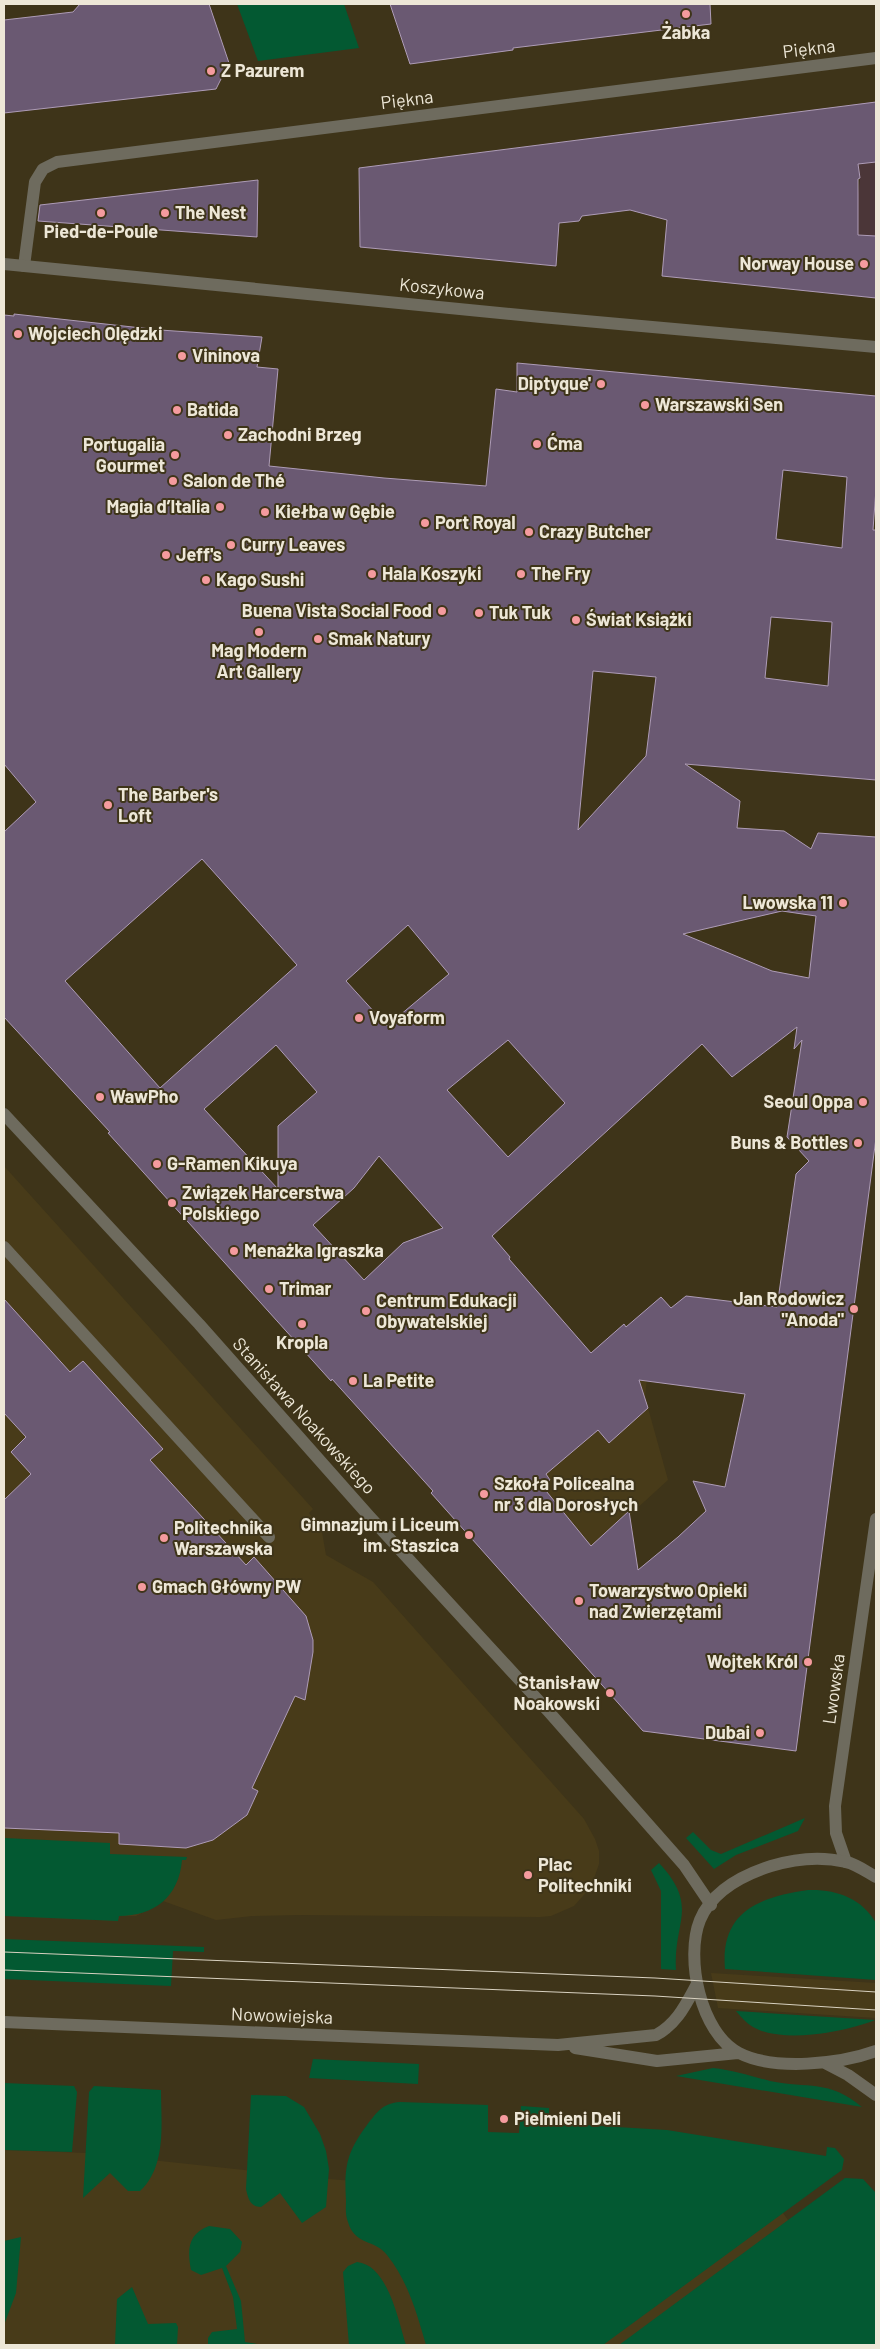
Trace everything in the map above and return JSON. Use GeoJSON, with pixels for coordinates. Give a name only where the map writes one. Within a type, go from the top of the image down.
{"type":"FeatureCollection","features":[{"type":"Feature","properties":{"kind":"street","name":"Piękna"},"geometry":{"type":"LineString","coordinates":[[24,266],[36,182],[43,169],[56,162],[876,58]]}},
{"type":"Feature","properties":{"kind":"street","name":"Koszykowa"},"geometry":{"type":"LineString","coordinates":[[4,264],[541,317],[876,347]]}},
{"type":"Feature","properties":{"kind":"street","name":"Stanisława Noakowskiego"},"geometry":{"type":"LineString","coordinates":[[4,1114],[199,1324],[369,1516],[549,1712],[684,1864],[711,1905]]}},
{"type":"Feature","properties":{"kind":"street"},"geometry":{"type":"LineString","coordinates":[[4,1248],[269,1537]]}},
{"type":"Feature","properties":{"kind":"street","name":"Lwowska"},"geometry":{"type":"LineString","coordinates":[[846,1862],[836,1833],[835,1806],[876,1519]]}},
{"type":"Feature","properties":{"kind":"street"},"geometry":{"type":"LineString","coordinates":[[876,1877],[846,1862],[813,1859],[784,1862],[740,1879],[723,1890],[701,1919],[694,1954],[698,1984],[706,2013],[712,2026],[728,2045],[738,2053],[776,2062],[825,2062],[876,2051]]}},
{"type":"Feature","properties":{"kind":"street","name":"Nowowiejska"},"geometry":{"type":"LineString","coordinates":[[558,2045],[656,2035],[667,2029],[684,2010],[698,1984]]}},
{"type":"Feature","properties":{"kind":"street","name":"Nowowiejska"},"geometry":{"type":"LineString","coordinates":[[4,2022],[558,2045],[656,2061],[738,2053]]}},
{"type":"Feature","properties":{"kind":"street"},"geometry":{"type":"LineString","coordinates":[[825,2062],[848,2075],[876,2095]]}},
{"type":"Feature","properties":{"kind":"shaded area"},"geometry":{"type":"Polygon","coordinates":[[[876,102],[876,298],[850,295],[854,224],[860,179],[850,105],[876,102]]]}},
{"type":"Feature","properties":{"kind":"shaded area","name":"Politechnika Warszawska"},"geometry":{"type":"Polygon","coordinates":[[[4,1166],[313,1509],[309,1513],[322,1532],[326,1555],[373,1582],[584,1819],[599,1851],[599,1864],[591,1887],[574,1906],[551,1916],[540,1917],[300,1915],[252,1916],[216,1920],[163,1901],[136,1916],[119,1916],[118,1921],[4,1916],[4,1166]]]}},
{"type":"Feature","properties":{"kind":"shaded area"},"geometry":{"type":"Polygon","coordinates":[[[624,1324],[626,1327],[652,1331],[645,1397],[668,1480],[622,1522],[619,1520],[530,1603],[551,1387],[624,1324]]]}},
{"type":"Feature","properties":{"kind":"shaded area"},"geometry":{"type":"Polygon","coordinates":[[[711,1973],[876,1983],[876,2018],[718,2008],[711,1973]]]}},
{"type":"Feature","properties":{"kind":"shaded area"},"geometry":{"type":"Polygon","coordinates":[[[4,2150],[86,2153],[328,2179],[783,2213],[876,2345],[4,2345],[4,2150]]]}},
{"type":"Feature","properties":{"kind":"green space"},"geometry":{"type":"Polygon","coordinates":[[[237,4],[344,4],[359,48],[258,61],[237,4]]]}},
{"type":"Feature","properties":{"kind":"green space"},"geometry":{"type":"Polygon","coordinates":[[[805,1818],[798,1831],[736,1855],[714,1869],[686,1838],[693,1832],[711,1850],[721,1854],[805,1818]]]}},
{"type":"Feature","properties":{"kind":"green space"},"geometry":{"type":"Polygon","coordinates":[[[4,1838],[110,1843],[110,1854],[187,1857],[186,1860],[182,1860],[176,1884],[162,1902],[154,1908],[143,1912],[119,1916],[118,1921],[4,1916],[4,1838]]]}},
{"type":"Feature","properties":{"kind":"green space"},"geometry":{"type":"Polygon","coordinates":[[[659,1863],[679,1891],[682,1903],[676,1953],[676,1970],[661,1969],[661,1891],[651,1870],[659,1863]]]}},
{"type":"Feature","properties":{"kind":"green space"},"geometry":{"type":"Polygon","coordinates":[[[808,1890],[838,1893],[856,1901],[870,1914],[876,1923],[876,1980],[725,1969],[725,1950],[729,1934],[736,1921],[746,1911],[774,1897],[808,1890]]]}},
{"type":"Feature","properties":{"kind":"green space"},"geometry":{"type":"Polygon","coordinates":[[[4,1939],[204,1947],[204,1952],[173,1951],[171,1986],[4,1979],[4,1939]]]}},
{"type":"Feature","properties":{"kind":"green space"},"geometry":{"type":"Polygon","coordinates":[[[736,2011],[875,2020],[831,2032],[780,2035],[753,2027],[736,2011]]]}},
{"type":"Feature","properties":{"kind":"green space"},"geometry":{"type":"Polygon","coordinates":[[[313,2059],[419,2064],[418,2084],[309,2078],[313,2059]]]}},
{"type":"Feature","properties":{"kind":"green space"},"geometry":{"type":"Polygon","coordinates":[[[713,2068],[770,2081],[818,2086],[839,2092],[862,2107],[676,2076],[713,2068]]]}},
{"type":"Feature","properties":{"kind":"green space"},"geometry":{"type":"Polygon","coordinates":[[[4,2083],[74,2086],[77,2092],[72,2152],[4,2150],[4,2083]]]}},
{"type":"Feature","properties":{"kind":"green space"},"geometry":{"type":"Polygon","coordinates":[[[94,2086],[161,2090],[161,2144],[159,2157],[149,2181],[140,2191],[128,2191],[110,2173],[83,2198],[89,2092],[94,2086]]]}},
{"type":"Feature","properties":{"kind":"green space"},"geometry":{"type":"Polygon","coordinates":[[[251,2095],[286,2096],[304,2107],[320,2134],[326,2151],[329,2169],[326,2207],[302,2223],[280,2193],[261,2207],[252,2204],[249,2199],[246,2189],[251,2095]]]}},
{"type":"Feature","properties":{"kind":"green space"},"geometry":{"type":"Polygon","coordinates":[[[400,2102],[488,2105],[488,2132],[519,2133],[521,2106],[549,2108],[549,2123],[667,2130],[826,2156],[827,2147],[835,2148],[844,2159],[842,2170],[603,2345],[426,2345],[411,2298],[401,2276],[382,2250],[355,2235],[351,2230],[346,2214],[346,2168],[355,2143],[381,2109],[389,2104],[400,2102]]]}},
{"type":"Feature","properties":{"kind":"green space"},"geometry":{"type":"Polygon","coordinates":[[[845,2178],[863,2179],[876,2193],[876,2345],[619,2345],[845,2178]]]}},
{"type":"Feature","properties":{"kind":"green space"},"geometry":{"type":"Polygon","coordinates":[[[209,2226],[230,2229],[242,2242],[240,2252],[226,2266],[241,2301],[245,2342],[263,2345],[208,2345],[208,2338],[212,2332],[237,2329],[233,2297],[222,2268],[201,2275],[191,2270],[189,2249],[193,2238],[202,2229],[209,2226]]]}},
{"type":"Feature","properties":{"kind":"green space"},"geometry":{"type":"Polygon","coordinates":[[[21,2237],[16,2293],[4,2325],[4,2241],[21,2237]]]}},
{"type":"Feature","properties":{"kind":"green space"},"geometry":{"type":"Polygon","coordinates":[[[357,2262],[368,2265],[384,2283],[395,2309],[406,2345],[349,2345],[343,2272],[348,2266],[357,2262]]]}},
{"type":"Feature","properties":{"kind":"green space"},"geometry":{"type":"Polygon","coordinates":[[[132,2287],[148,2324],[176,2323],[178,2327],[177,2345],[115,2345],[117,2299],[132,2287]]]}},
{"type":"Feature","properties":{"kind":"building"},"geometry":{"type":"Polygon","coordinates":[[[80,4],[209,4],[229,63],[216,89],[4,113],[4,20],[73,12],[80,4]]]}},
{"type":"Feature","properties":{"kind":"building"},"geometry":{"type":"Polygon","coordinates":[[[390,4],[710,4],[711,24],[513,48],[513,50],[410,64],[390,4]]]}},
{"type":"Feature","properties":{"kind":"building"},"geometry":{"type":"Polygon","coordinates":[[[876,102],[876,162],[858,164],[860,178],[858,179],[858,235],[876,236],[876,298],[662,276],[667,220],[630,210],[582,216],[579,221],[559,223],[556,266],[360,247],[359,168],[876,102]]]}},
{"type":"Feature","properties":{"kind":"building","name":"The Nest"},"geometry":{"type":"Polygon","coordinates":[[[258,180],[257,237],[38,221],[40,205],[258,180]]]}},
{"type":"Feature","properties":{"kind":"building"},"geometry":{"type":"Polygon","coordinates":[[[14,314],[160,330],[262,337],[257,367],[278,369],[269,466],[384,478],[486,486],[496,389],[517,392],[517,363],[876,396],[876,489],[873,530],[876,530],[876,780],[685,764],[740,801],[737,828],[784,831],[811,849],[818,833],[876,837],[876,1138],[796,1751],[643,1731],[431,1493],[433,1491],[332,1379],[331,1381],[108,1133],[110,1132],[4,1017],[4,832],[36,802],[4,764],[4,315],[14,316],[14,314]],[[783,470],[776,539],[842,548],[847,477],[783,470]],[[771,617],[765,678],[828,686],[832,622],[771,617]],[[593,671],[578,830],[646,756],[656,677],[593,671]],[[202,859],[65,981],[160,1088],[297,965],[202,859]],[[782,911],[683,934],[772,971],[809,978],[816,916],[782,911]],[[408,925],[346,981],[387,1026],[449,974],[408,925]],[[797,1027],[732,1077],[702,1044],[492,1236],[510,1257],[509,1259],[591,1353],[624,1324],[626,1327],[661,1297],[671,1308],[686,1296],[777,1307],[796,1174],[809,1161],[787,1137],[802,1040],[794,1049],[797,1027]],[[508,1040],[447,1090],[508,1157],[565,1103],[508,1040]],[[276,1045],[204,1109],[278,1189],[278,1126],[317,1092],[276,1045]],[[379,1156],[354,1188],[313,1225],[364,1280],[403,1243],[443,1228],[379,1156]],[[639,1380],[648,1408],[609,1443],[598,1430],[546,1474],[550,1480],[542,1486],[591,1546],[629,1511],[638,1570],[706,1511],[693,1481],[725,1487],[745,1394],[639,1380]]]}},
{"type":"Feature","properties":{"kind":"building","name":"Gmach Główny PW"},"geometry":{"type":"Polygon","coordinates":[[[4,1299],[70,1372],[83,1361],[163,1449],[150,1460],[246,1565],[254,1557],[306,1616],[313,1640],[313,1652],[305,1700],[295,1696],[252,1788],[258,1791],[247,1815],[213,1840],[186,1848],[119,1844],[119,1833],[4,1828],[4,1500],[31,1474],[11,1452],[26,1437],[4,1413],[4,1299]]]}},
{"type":"Feature","properties":{"kind":"tram line"},"geometry":{"type":"LineString","coordinates":[[4,1952],[655,1978],[876,1992]]}},
{"type":"Feature","properties":{"kind":"tram line"},"geometry":{"type":"LineString","coordinates":[[4,1970],[655,1996],[876,2010]]}},
{"type":"Feature","properties":{"kind":"place","name":"Żabka"},"geometry":{"type":"Point","coordinates":[686,14]}},
{"type":"Feature","properties":{"kind":"place","name":"Z Pazurem"},"geometry":{"type":"Point","coordinates":[211,71]}},
{"type":"Feature","properties":{"kind":"place","name":"Pied-de-Poule"},"geometry":{"type":"Point","coordinates":[101,213]}},
{"type":"Feature","properties":{"kind":"place","name":"The Nest"},"geometry":{"type":"Point","coordinates":[165,213]}},
{"type":"Feature","properties":{"kind":"place","name":"Norway House"},"geometry":{"type":"Point","coordinates":[864,264]}},
{"type":"Feature","properties":{"kind":"place","name":"Wojciech Olędzki"},"geometry":{"type":"Point","coordinates":[18,334]}},
{"type":"Feature","properties":{"kind":"place","name":"Vininova"},"geometry":{"type":"Point","coordinates":[182,356]}},
{"type":"Feature","properties":{"kind":"place","name":"Diptyque'"},"geometry":{"type":"Point","coordinates":[601,384]}},
{"type":"Feature","properties":{"kind":"place","name":"Warszawski Sen"},"geometry":{"type":"Point","coordinates":[645,405]}},
{"type":"Feature","properties":{"kind":"place","name":"Batida"},"geometry":{"type":"Point","coordinates":[177,410]}},
{"type":"Feature","properties":{"kind":"place","name":"Zachodni Brzeg"},"geometry":{"type":"Point","coordinates":[228,435]}},
{"type":"Feature","properties":{"kind":"place","name":"Ćma"},"geometry":{"type":"Point","coordinates":[537,444]}},
{"type":"Feature","properties":{"kind":"place","name":"Portugalia Gourmet"},"geometry":{"type":"Point","coordinates":[175,455]}},
{"type":"Feature","properties":{"kind":"place","name":"Salon de Thé"},"geometry":{"type":"Point","coordinates":[173,481]}},
{"type":"Feature","properties":{"kind":"place","name":"Magia d’Italia"},"geometry":{"type":"Point","coordinates":[220,507]}},
{"type":"Feature","properties":{"kind":"place","name":"Kiełba w Gębie"},"geometry":{"type":"Point","coordinates":[265,512]}},
{"type":"Feature","properties":{"kind":"place","name":"Port Royal"},"geometry":{"type":"Point","coordinates":[425,523]}},
{"type":"Feature","properties":{"kind":"place","name":"Crazy Butcher"},"geometry":{"type":"Point","coordinates":[529,532]}},
{"type":"Feature","properties":{"kind":"place","name":"Curry Leaves"},"geometry":{"type":"Point","coordinates":[231,545]}},
{"type":"Feature","properties":{"kind":"place","name":"Jeff's"},"geometry":{"type":"Point","coordinates":[166,555]}},
{"type":"Feature","properties":{"kind":"place","name":"Hala Koszyki"},"geometry":{"type":"Point","coordinates":[372,574]}},
{"type":"Feature","properties":{"kind":"place","name":"The Fry"},"geometry":{"type":"Point","coordinates":[521,574]}},
{"type":"Feature","properties":{"kind":"place","name":"Kago Sushi"},"geometry":{"type":"Point","coordinates":[206,580]}},
{"type":"Feature","properties":{"kind":"place","name":"Buena Vista Social Food"},"geometry":{"type":"Point","coordinates":[442,611]}},
{"type":"Feature","properties":{"kind":"place","name":"Tuk Tuk"},"geometry":{"type":"Point","coordinates":[479,613]}},
{"type":"Feature","properties":{"kind":"place","name":"Świat Książki"},"geometry":{"type":"Point","coordinates":[576,620]}},
{"type":"Feature","properties":{"kind":"place","name":"Mag Modern Art Gallery"},"geometry":{"type":"Point","coordinates":[259,632]}},
{"type":"Feature","properties":{"kind":"place","name":"Smak Natury"},"geometry":{"type":"Point","coordinates":[318,639]}},
{"type":"Feature","properties":{"kind":"place","name":"The Barber's Loft"},"geometry":{"type":"Point","coordinates":[108,805]}},
{"type":"Feature","properties":{"kind":"place","name":"Lwowska 11"},"geometry":{"type":"Point","coordinates":[843,903]}},
{"type":"Feature","properties":{"kind":"place","name":"Voyaform"},"geometry":{"type":"Point","coordinates":[359,1018]}},
{"type":"Feature","properties":{"kind":"place","name":"WawPho"},"geometry":{"type":"Point","coordinates":[100,1097]}},
{"type":"Feature","properties":{"kind":"place","name":"Seoul Oppa"},"geometry":{"type":"Point","coordinates":[863,1102]}},
{"type":"Feature","properties":{"kind":"place","name":"Buns & Bottles"},"geometry":{"type":"Point","coordinates":[858,1143]}},
{"type":"Feature","properties":{"kind":"place","name":"G-Ramen Kikuya"},"geometry":{"type":"Point","coordinates":[157,1164]}},
{"type":"Feature","properties":{"kind":"place","name":"Związek Harcerstwa Polskiego"},"geometry":{"type":"Point","coordinates":[172,1203]}},
{"type":"Feature","properties":{"kind":"place","name":"Menażka Igraszka"},"geometry":{"type":"Point","coordinates":[234,1251]}},
{"type":"Feature","properties":{"kind":"place","name":"Trimar"},"geometry":{"type":"Point","coordinates":[269,1289]}},
{"type":"Feature","properties":{"kind":"place","name":"Jan Rodowicz \"Anoda\""},"geometry":{"type":"Point","coordinates":[854,1309]}},
{"type":"Feature","properties":{"kind":"place","name":"Centrum Edukacji Obywatelskiej"},"geometry":{"type":"Point","coordinates":[366,1311]}},
{"type":"Feature","properties":{"kind":"place","name":"Kropla"},"geometry":{"type":"Point","coordinates":[302,1324]}},
{"type":"Feature","properties":{"kind":"place","name":"La Petite"},"geometry":{"type":"Point","coordinates":[353,1381]}},
{"type":"Feature","properties":{"kind":"place","name":"Szkoła Policealna nr 3 dla Dorosłych"},"geometry":{"type":"Point","coordinates":[484,1494]}},
{"type":"Feature","properties":{"kind":"place","name":"Gimnazjum i Liceum im. Staszica"},"geometry":{"type":"Point","coordinates":[469,1535]}},
{"type":"Feature","properties":{"kind":"place","name":"Politechnika Warszawska"},"geometry":{"type":"Point","coordinates":[164,1538]}},
{"type":"Feature","properties":{"kind":"place","name":"Gmach Główny PW"},"geometry":{"type":"Point","coordinates":[142,1587]}},
{"type":"Feature","properties":{"kind":"place","name":"Towarzystwo Opieki nad Zwierzętami"},"geometry":{"type":"Point","coordinates":[579,1601]}},
{"type":"Feature","properties":{"kind":"place","name":"Wojtek Król"},"geometry":{"type":"Point","coordinates":[808,1662]}},
{"type":"Feature","properties":{"kind":"place","name":"Stanisław Noakowski"},"geometry":{"type":"Point","coordinates":[610,1693]}},
{"type":"Feature","properties":{"kind":"place","name":"Dubai"},"geometry":{"type":"Point","coordinates":[760,1733]}},
{"type":"Feature","properties":{"kind":"place","name":"Plac Politechniki"},"geometry":{"type":"Point","coordinates":[528,1875]}},
{"type":"Feature","properties":{"kind":"place","name":"Pielmieni Deli"},"geometry":{"type":"Point","coordinates":[504,2119]}}]}
